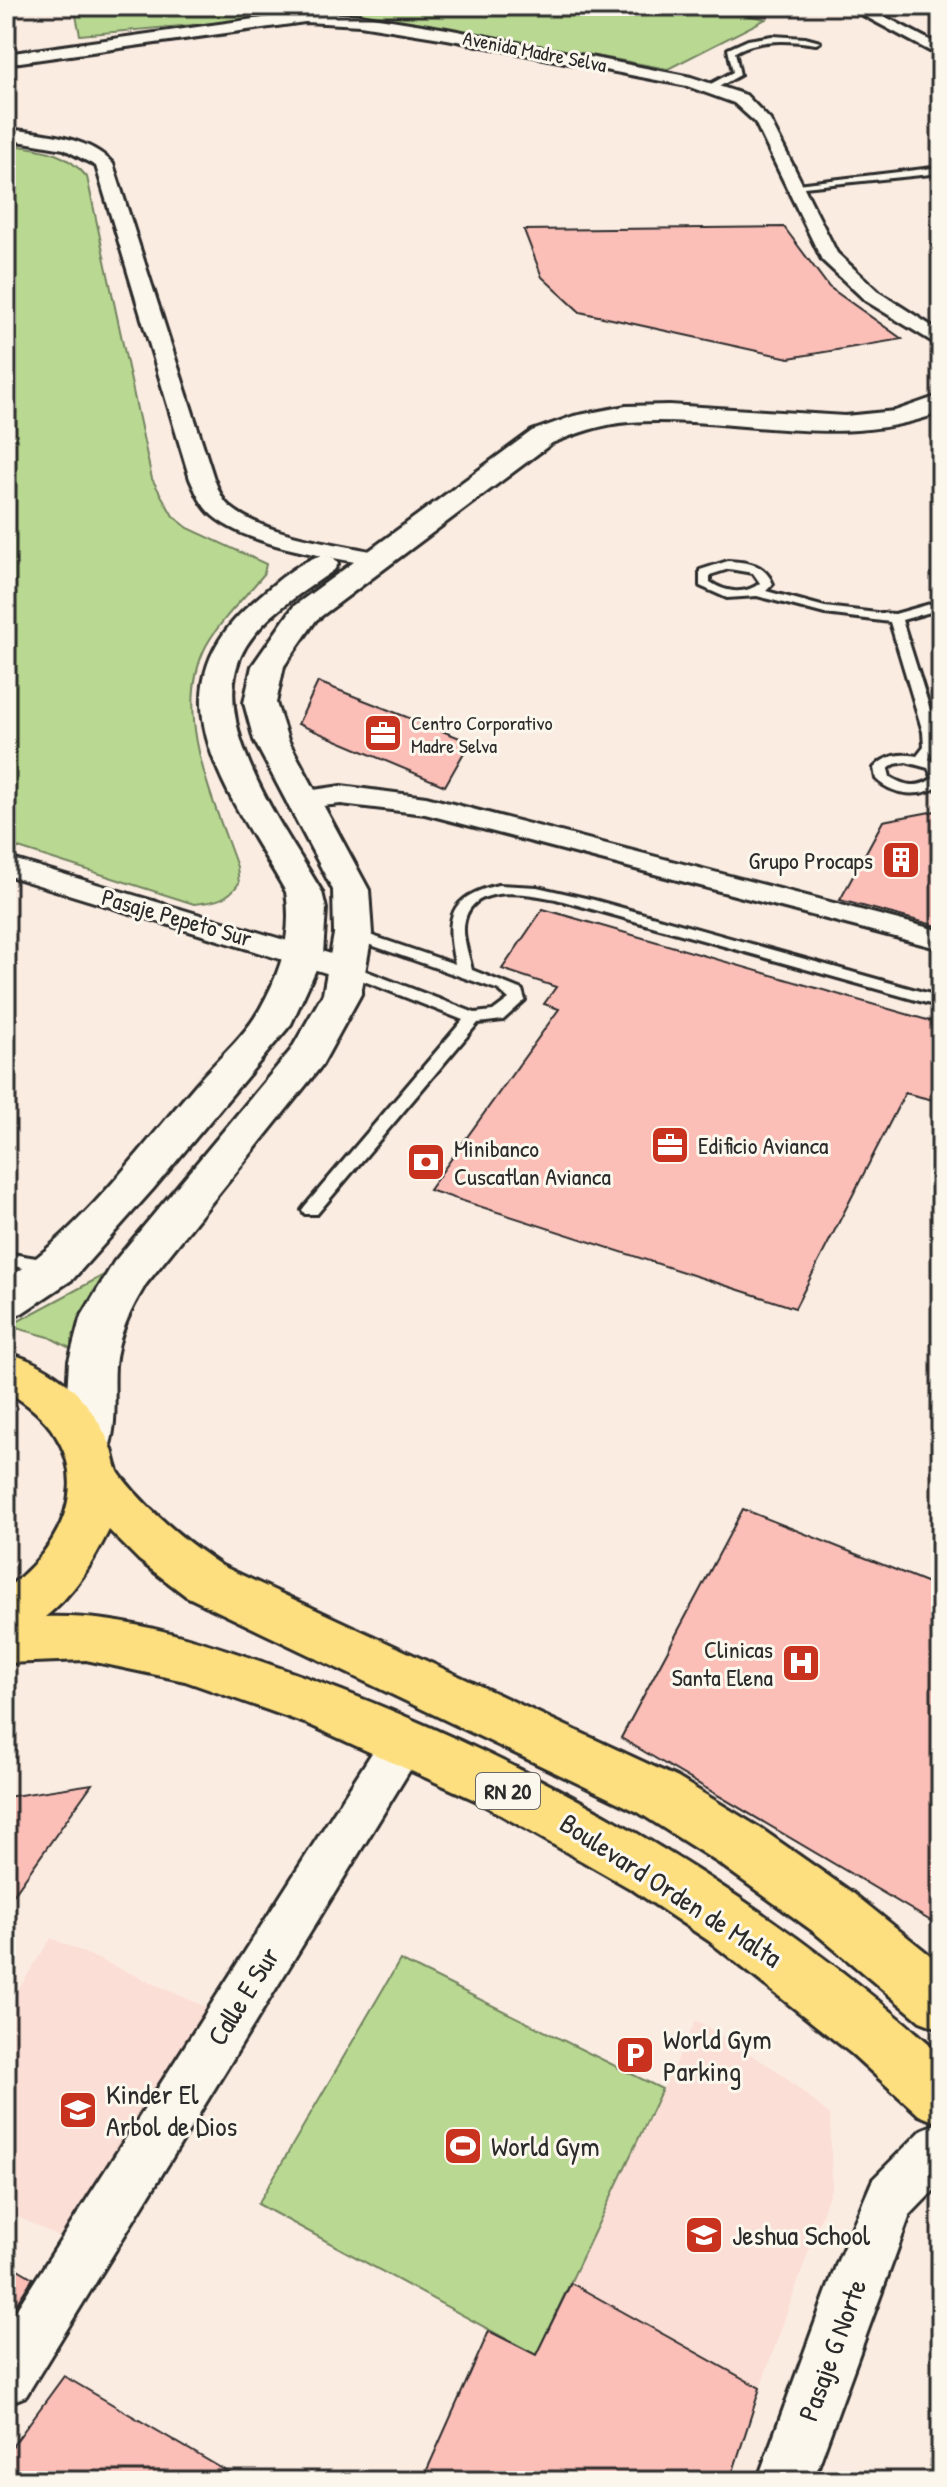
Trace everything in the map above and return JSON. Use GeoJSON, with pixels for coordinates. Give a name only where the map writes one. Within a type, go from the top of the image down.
{"type":"FeatureCollection","features":[{"type":"Feature","properties":{"kind":"highway","name":"RN 20"},"geometry":{"type":"LineString","coordinates":[[6,1369],[53,1394],[72,1414],[91,1462],[144,1536],[162,1553],[204,1581],[658,1795],[740,1846],[834,1913],[941,2001]]}},
{"type":"Feature","properties":{"kind":"highway"},"geometry":{"type":"LineString","coordinates":[[6,1618],[40,1592],[62,1569],[78,1545],[90,1517],[91,1462]]}},
{"type":"Feature","properties":{"kind":"highway","name":"Boulevard Orden de Malta"},"geometry":{"type":"LineString","coordinates":[[6,1641],[94,1640],[156,1650],[277,1689],[405,1739],[566,1820],[660,1877],[774,1954],[941,2094]]}},
{"type":"Feature","properties":{"kind":"street"},"geometry":{"type":"LineString","coordinates":[[854,6],[897,32]]}},
{"type":"Feature","properties":{"kind":"street","name":"Avenida Madre Selva"},"geometry":{"type":"LineString","coordinates":[[6,59],[305,17],[360,20],[447,34],[710,88],[740,99],[762,120],[829,256],[873,297],[941,341]]}},
{"type":"Feature","properties":{"kind":"street"},"geometry":{"type":"LineString","coordinates":[[941,52],[906,31],[888,33],[941,65]]}},
{"type":"Feature","properties":{"kind":"street"},"geometry":{"type":"LineString","coordinates":[[6,134],[67,143],[92,154],[104,164],[202,479],[221,511],[239,523],[375,559]]}},
{"type":"Feature","properties":{"kind":"street"},"geometry":{"type":"LineString","coordinates":[[6,1302],[57,1268],[138,1179],[277,1015],[304,954],[307,909],[304,892],[242,784],[218,722],[214,690],[225,655],[247,625],[341,551],[520,424],[568,407],[604,401],[649,401],[845,416],[888,411],[941,391]]}},
{"type":"Feature","properties":{"kind":"street"},"geometry":{"type":"LineString","coordinates":[[91,1462],[92,1361],[103,1319],[130,1273],[308,1056],[342,994],[353,934],[351,890],[303,799],[277,758],[260,703],[268,666],[305,613],[542,437],[584,420],[647,412],[848,424],[890,420],[941,403]]}},
{"type":"Feature","properties":{"kind":"street"},"geometry":{"type":"LineString","coordinates":[[303,799],[341,795],[426,806],[941,940]]}},
{"type":"Feature","properties":{"kind":"street","name":"Pasaje Pepeto Sur"},"geometry":{"type":"LineString","coordinates":[[6,866],[347,969]]}},
{"type":"Feature","properties":{"kind":"street","name":"Calle E Sur"},"geometry":{"type":"LineString","coordinates":[[6,2376],[405,1739]]}},
{"type":"Feature","properties":{"kind":"street","name":"Pasaje G Norte"},"geometry":{"type":"LineString","coordinates":[[785,2481],[891,2197],[941,2147]]}},
{"type":"Feature","properties":{"kind":"lane"},"geometry":{"type":"LineString","coordinates":[[710,88],[737,73],[731,51],[740,45],[759,40],[816,42]]}},
{"type":"Feature","properties":{"kind":"lane"},"geometry":{"type":"LineString","coordinates":[[794,185],[941,170]]}},
{"type":"Feature","properties":{"kind":"lane"},"geometry":{"type":"LineString","coordinates":[[757,592],[805,609],[849,617],[895,618],[941,605]]}},
{"type":"Feature","properties":{"kind":"lane"},"geometry":{"type":"LineString","coordinates":[[895,618],[929,722],[931,747],[921,760]]}},
{"type":"Feature","properties":{"kind":"lane"},"geometry":{"type":"LineString","coordinates":[[465,972],[456,927],[458,916],[469,901],[486,893],[510,888],[541,891],[589,903],[940,1002]]}},
{"type":"Feature","properties":{"kind":"lane"},"geometry":{"type":"LineString","coordinates":[[347,969],[473,1018],[497,1016],[517,1000],[516,993],[465,972],[353,934]]}},
{"type":"Feature","properties":{"kind":"lane"},"geometry":{"type":"LineString","coordinates":[[311,1210],[473,1018]]}},
{"type":"Feature","properties":{"kind":"lane"},"geometry":{"type":"LineString","coordinates":[[6,1259],[57,1268]]}},
{"type":"Feature","properties":{"kind":"shaded area","name":"Kinder El Arbol de Dios"},"geometry":{"type":"Polygon","coordinates":[[[51,1938],[208,2008],[74,2244],[6,2211],[6,2009],[51,1938]]]}},
{"type":"Feature","properties":{"kind":"shaded area","name":"Jeshua School"},"geometry":{"type":"Polygon","coordinates":[[[696,2020],[779,2072],[830,2115],[832,2186],[760,2388],[571,2283],[696,2020]]]}},
{"type":"Feature","properties":{"kind":"green space"},"geometry":{"type":"Polygon","coordinates":[[[74,6],[704,6],[766,19],[668,69],[408,22],[356,16],[303,15],[80,35],[74,6]]]}},
{"type":"Feature","properties":{"kind":"green space"},"geometry":{"type":"Polygon","coordinates":[[[6,144],[60,156],[87,177],[152,479],[173,516],[188,528],[266,564],[264,574],[212,636],[197,672],[193,700],[200,757],[237,867],[239,883],[225,897],[214,901],[194,904],[6,844],[6,144]]]}},
{"type":"Feature","properties":{"kind":"green space"},"geometry":{"type":"Polygon","coordinates":[[[102,1276],[83,1355],[49,1337],[9,1326],[102,1276]]]}},
{"type":"Feature","properties":{"kind":"green space","name":"World Gym"},"geometry":{"type":"Polygon","coordinates":[[[400,1960],[662,2089],[536,2355],[258,2204],[400,1960]]]}},
{"type":"Feature","properties":{"kind":"building"},"geometry":{"type":"Polygon","coordinates":[[[784,227],[829,287],[902,339],[789,358],[580,312],[542,277],[524,230],[784,227]]]}},
{"type":"Feature","properties":{"kind":"building","name":"Centro Corporativo Madre Selva"},"geometry":{"type":"Polygon","coordinates":[[[318,682],[470,742],[445,786],[298,724],[318,682]]]}},
{"type":"Feature","properties":{"kind":"building","name":"Grupo Procaps"},"geometry":{"type":"Polygon","coordinates":[[[941,810],[941,927],[840,900],[883,821],[941,810]]]}},
{"type":"Feature","properties":{"kind":"building","name":"Edificio Avianca"},"geometry":{"type":"Polygon","coordinates":[[[543,909],[941,1024],[941,1084],[933,1100],[905,1093],[795,1308],[429,1190],[559,1009],[544,1004],[556,987],[502,969],[543,909]]]}},
{"type":"Feature","properties":{"kind":"building","name":"Clinicas Santa Elena"},"geometry":{"type":"Polygon","coordinates":[[[743,1509],[941,1588],[941,1927],[621,1738],[743,1509]]]}},
{"type":"Feature","properties":{"kind":"building"},"geometry":{"type":"Polygon","coordinates":[[[92,1784],[6,1905],[6,1797],[92,1784]]]}},
{"type":"Feature","properties":{"kind":"building"},"geometry":{"type":"Polygon","coordinates":[[[6,2262],[33,2278],[6,2320],[6,2262]]]}},
{"type":"Feature","properties":{"kind":"building"},"geometry":{"type":"Polygon","coordinates":[[[571,2283],[760,2388],[730,2481],[422,2481],[489,2331],[536,2355],[571,2283]]]}},
{"type":"Feature","properties":{"kind":"building"},"geometry":{"type":"Polygon","coordinates":[[[64,2376],[243,2481],[6,2481],[6,2455],[64,2376]]]}},
{"type":"Feature","properties":{"kind":"place","name":"Centro Corporativo Madre Selva"},"geometry":{"type":"Point","coordinates":[383,733]}},
{"type":"Feature","properties":{"kind":"place","name":"Grupo Procaps"},"geometry":{"type":"Point","coordinates":[901,860]}},
{"type":"Feature","properties":{"kind":"place","name":"Edificio Avianca"},"geometry":{"type":"Point","coordinates":[670,1145]}},
{"type":"Feature","properties":{"kind":"place","name":"Minibanco Cuscatlan Avianca"},"geometry":{"type":"Point","coordinates":[426,1162]}},
{"type":"Feature","properties":{"kind":"place","name":"Clinicas Santa Elena"},"geometry":{"type":"Point","coordinates":[801,1663]}},
{"type":"Feature","properties":{"kind":"place","name":"World Gym Parking"},"geometry":{"type":"Point","coordinates":[635,2055]}},
{"type":"Feature","properties":{"kind":"place","name":"Kinder El Arbol de Dios"},"geometry":{"type":"Point","coordinates":[78,2110]}},
{"type":"Feature","properties":{"kind":"place","name":"World Gym"},"geometry":{"type":"Point","coordinates":[463,2146]}},
{"type":"Feature","properties":{"kind":"place","name":"Jeshua School"},"geometry":{"type":"Point","coordinates":[704,2235]}}]}
